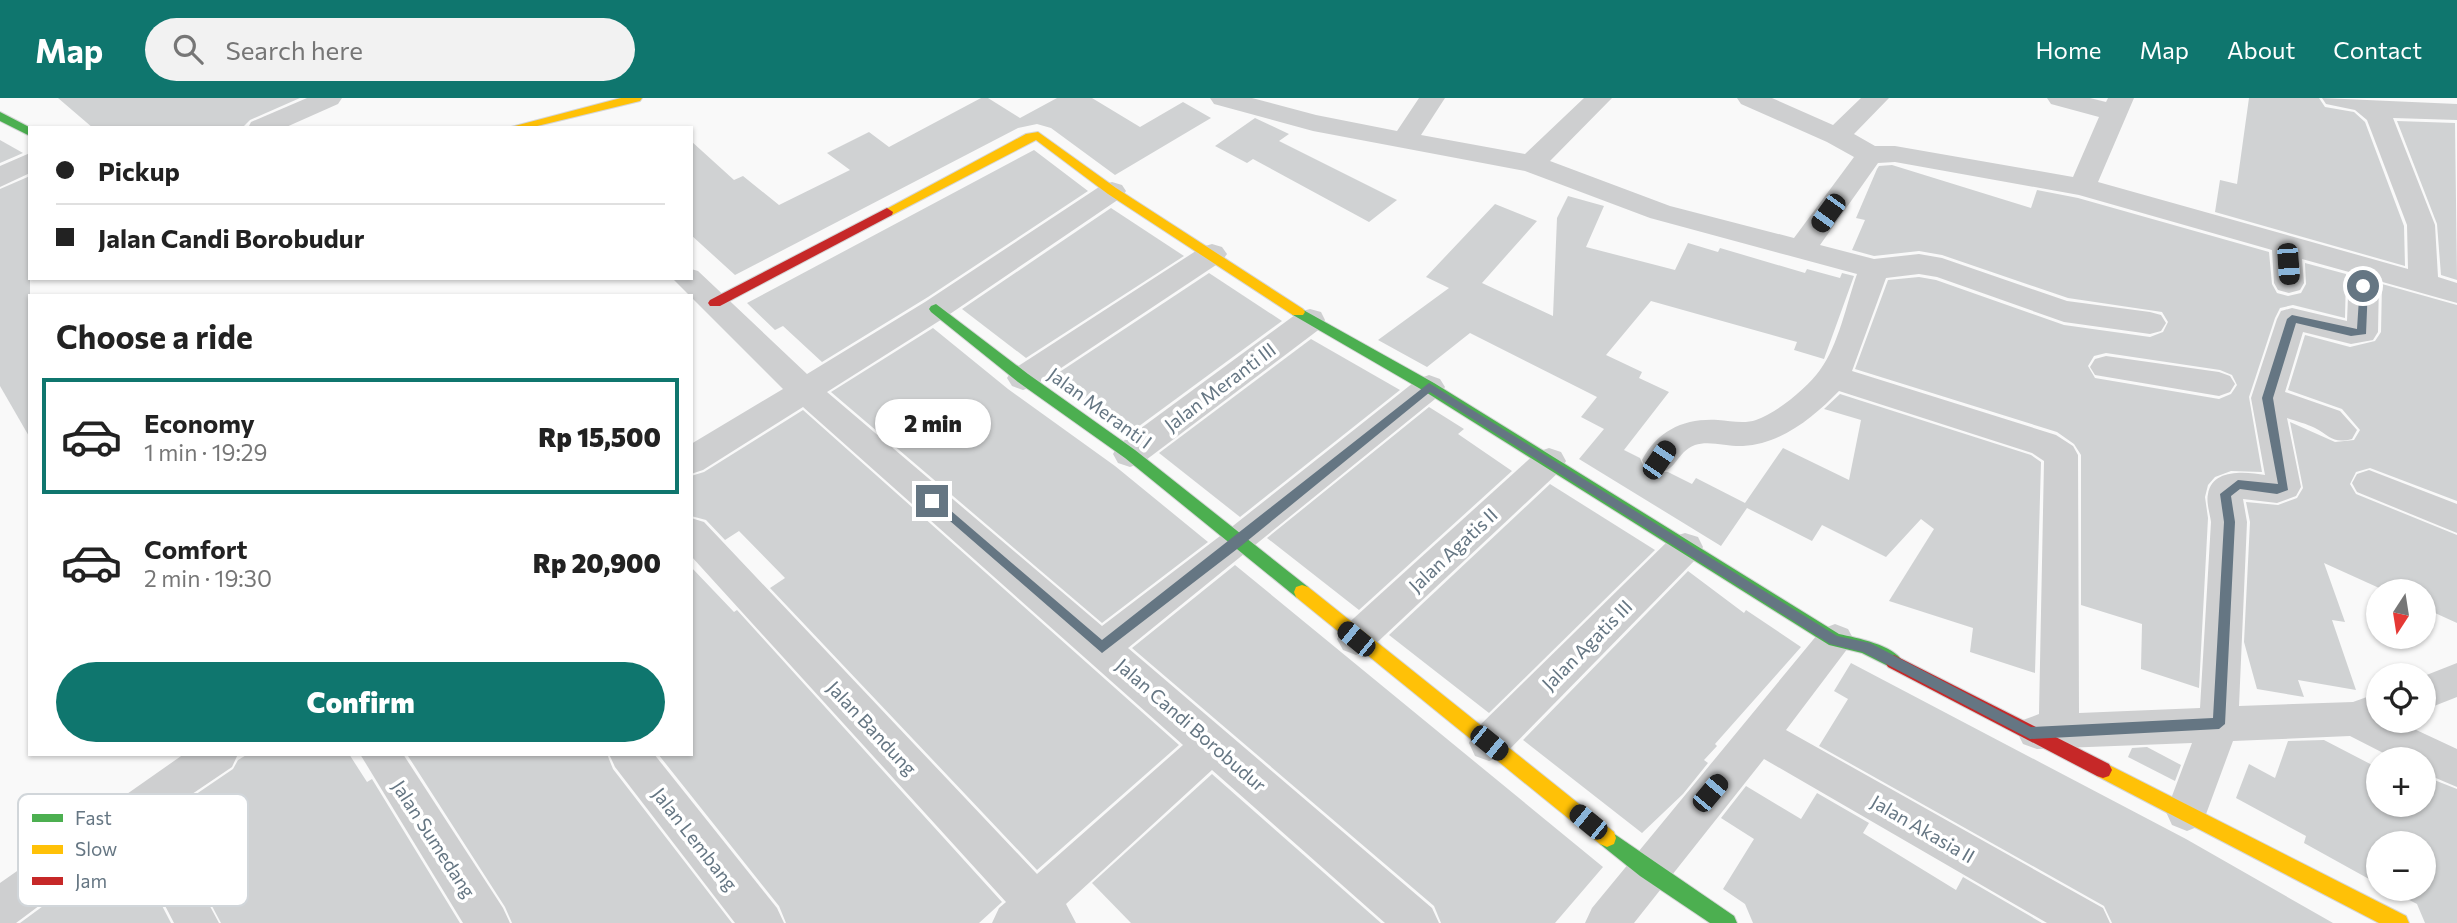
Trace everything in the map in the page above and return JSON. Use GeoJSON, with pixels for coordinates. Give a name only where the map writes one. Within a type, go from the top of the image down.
{"type":"FeatureCollection","features":[{"type":"Feature","properties":{"kind":"street"},"geometry":{"type":"LineString","coordinates":[[266,126],[329,98]]}},
{"type":"Feature","properties":{"kind":"street"},"geometry":{"type":"LineString","coordinates":[[532,126],[550,124],[636,98]]}},
{"type":"Feature","properties":{"kind":"street"},"geometry":{"type":"LineString","coordinates":[[1223,98],[1313,123],[1531,164],[1660,212],[1874,270],[1919,264],[1942,268],[2064,312],[2137,322],[2104,376],[2219,384]]}},
{"type":"Feature","properties":{"kind":"street"},"geometry":{"type":"LineString","coordinates":[[1403,142],[1432,98]]}},
{"type":"Feature","properties":{"kind":"street"},"geometry":{"type":"LineString","coordinates":[[1531,164],[1599,98]]}},
{"type":"Feature","properties":{"kind":"street"},"geometry":{"type":"LineString","coordinates":[[1750,98],[1837,136],[1870,155],[1895,154],[2082,187],[2457,293]]}},
{"type":"Feature","properties":{"kind":"street"},"geometry":{"type":"LineString","coordinates":[[1837,136],[1876,98]]}},
{"type":"Feature","properties":{"kind":"street"},"geometry":{"type":"LineString","coordinates":[[2060,98],[2117,105],[2082,187]]}},
{"type":"Feature","properties":{"kind":"street"},"geometry":{"type":"LineString","coordinates":[[2335,98],[2372,109],[2457,112]]}},
{"type":"Feature","properties":{"kind":"street"},"geometry":{"type":"LineString","coordinates":[[2372,109],[2379,116],[2418,216],[2423,284]]}},
{"type":"Feature","properties":{"kind":"street"},"geometry":{"type":"LineString","coordinates":[[0,116],[28,130]]}},
{"type":"Feature","properties":{"kind":"street"},"geometry":{"type":"LineString","coordinates":[[715,303],[1035,135],[1112,191],[1310,320],[1429,387],[1835,640],[1866,647],[2044,732],[2187,812],[2344,909],[2399,923]]}},
{"type":"Feature","properties":{"kind":"street"},"geometry":{"type":"LineString","coordinates":[[1800,251],[1870,155]]}},
{"type":"Feature","properties":{"kind":"street"},"geometry":{"type":"LineString","coordinates":[[0,178],[28,162]]}},
{"type":"Feature","properties":{"kind":"street"},"geometry":{"type":"LineString","coordinates":[[693,460],[936,309],[1112,191]]}},
{"type":"Feature","properties":{"kind":"street"},"geometry":{"type":"LineString","coordinates":[[2286,245],[2289,283]]}},
{"type":"Feature","properties":{"kind":"street"},"geometry":{"type":"LineString","coordinates":[[1023,378],[1212,254]]}},
{"type":"Feature","properties":{"kind":"street"},"geometry":{"type":"LineString","coordinates":[[2187,812],[2219,724],[2229,522],[2225,494],[2238,484],[2277,490],[2284,486],[2267,398],[2292,319],[2351,333],[2362,332],[2364,267]]}},
{"type":"Feature","properties":{"kind":"street"},"geometry":{"type":"LineString","coordinates":[[1659,460],[1672,441],[1693,432],[1760,432],[1782,423],[1833,377],[1874,270]]}},
{"type":"Feature","properties":{"kind":"street","name":"Jalan Candi Borobudur"},"geometry":{"type":"LineString","coordinates":[[689,280],[805,391],[1417,923]]}},
{"type":"Feature","properties":{"kind":"street","name":"Jalan Meranti I"},"geometry":{"type":"LineString","coordinates":[[936,309],[1023,378],[1130,454],[1356,639],[1647,870],[1727,923]]}},
{"type":"Feature","properties":{"kind":"street","name":"Jalan Meranti III"},"geometry":{"type":"LineString","coordinates":[[1130,454],[1310,320]]}},
{"type":"Feature","properties":{"kind":"street"},"geometry":{"type":"LineString","coordinates":[[1833,377],[2044,444],[2061,455],[2044,732]]}},
{"type":"Feature","properties":{"kind":"street"},"geometry":{"type":"LineString","coordinates":[[1102,647],[1237,543],[1429,387]]}},
{"type":"Feature","properties":{"kind":"street"},"geometry":{"type":"LineString","coordinates":[[2267,398],[2328,420],[2340,430]]}},
{"type":"Feature","properties":{"kind":"street","name":"Jalan Agatis II"},"geometry":{"type":"LineString","coordinates":[[1356,639],[1549,461]]}},
{"type":"Feature","properties":{"kind":"street"},"geometry":{"type":"LineString","coordinates":[[2369,483],[2457,519]]}},
{"type":"Feature","properties":{"kind":"street","name":"Jalan Bandung"},"geometry":{"type":"LineString","coordinates":[[693,534],[1034,917]]}},
{"type":"Feature","properties":{"kind":"street","name":"Jalan Agatis III"},"geometry":{"type":"LineString","coordinates":[[1489,743],[1685,547]]}},
{"type":"Feature","properties":{"kind":"street"},"geometry":{"type":"LineString","coordinates":[[1607,923],[1647,870],[1835,640]]}},
{"type":"Feature","properties":{"kind":"street"},"geometry":{"type":"LineString","coordinates":[[2436,688],[2457,680]]}},
{"type":"Feature","properties":{"kind":"street"},"geometry":{"type":"LineString","coordinates":[[2044,732],[2366,714]]}},
{"type":"Feature","properties":{"kind":"street"},"geometry":{"type":"LineString","coordinates":[[2397,733],[2457,769]]}},
{"type":"Feature","properties":{"kind":"street","name":"Jalan Akasia II"},"geometry":{"type":"LineString","coordinates":[[1758,735],[2088,923]]}},
{"type":"Feature","properties":{"kind":"street"},"geometry":{"type":"LineString","coordinates":[[1034,917],[1212,744]]}},
{"type":"Feature","properties":{"kind":"street"},"geometry":{"type":"LineString","coordinates":[[158,794],[215,756]]}},
{"type":"Feature","properties":{"kind":"street","name":"Jalan Sumedang"},"geometry":{"type":"LineString","coordinates":[[381,756],[488,923]]}},
{"type":"Feature","properties":{"kind":"street","name":"Jalan Lembang"},"geometry":{"type":"LineString","coordinates":[[631,756],[762,923]]}},
{"type":"Feature","properties":{"kind":"street"},"geometry":{"type":"LineString","coordinates":[[0,909],[18,896]]}},
{"type":"Feature","properties":{"kind":"street"},"geometry":{"type":"LineString","coordinates":[[188,906],[197,923]]}},
{"type":"Feature","properties":{"kind":"building"},"geometry":{"type":"Polygon","coordinates":[[[58,98],[300,98],[250,120],[244,126],[91,126],[58,98]]]}},
{"type":"Feature","properties":{"kind":"building"},"geometry":{"type":"Polygon","coordinates":[[[981,98],[988,98],[1020,118],[1057,98],[1092,98],[1140,127],[1183,102],[1211,118],[1115,175],[1051,128],[1037,124],[1018,128],[735,275],[693,237],[693,143],[734,180],[743,176],[779,205],[850,170],[827,153],[869,132],[889,147],[981,98]]]}},
{"type":"Feature","properties":{"kind":"building"},"geometry":{"type":"Polygon","coordinates":[[[2249,98],[2319,98],[2325,107],[2354,112],[2365,122],[2404,226],[2405,266],[2215,212],[2220,180],[2237,184],[2249,98]]]}},
{"type":"Feature","properties":{"kind":"building"},"geometry":{"type":"Polygon","coordinates":[[[1255,118],[1289,134],[1279,141],[1397,200],[1369,222],[1253,159],[1247,163],[1215,146],[1255,118]]]}},
{"type":"Feature","properties":{"kind":"building"},"geometry":{"type":"Polygon","coordinates":[[[2397,121],[2455,123],[2457,280],[2441,275],[2437,224],[2397,121]]]}},
{"type":"Feature","properties":{"kind":"building"},"geometry":{"type":"Polygon","coordinates":[[[0,140],[23,153],[0,163],[0,140]]]}},
{"type":"Feature","properties":{"kind":"building"},"geometry":{"type":"Polygon","coordinates":[[[1034,150],[1088,191],[928,297],[822,362],[783,326],[775,330],[747,303],[1034,150]]]}},
{"type":"Feature","properties":{"kind":"building"},"geometry":{"type":"Polygon","coordinates":[[[1892,165],[2031,208],[2037,190],[2078,198],[2269,252],[2272,284],[2277,293],[2288,296],[2301,293],[2306,284],[2305,263],[2346,274],[2345,318],[2293,305],[2280,308],[2275,318],[2249,397],[2262,472],[2231,471],[2215,477],[2208,485],[2205,497],[2208,518],[2199,688],[2141,669],[2142,624],[2081,605],[2081,455],[2074,444],[2057,432],[1855,369],[1888,280],[1919,277],[1936,280],[2064,325],[2150,337],[2163,332],[2168,322],[2162,312],[2068,298],[1942,255],[1919,251],[1874,256],[1852,250],[1865,220],[1856,218],[1879,166],[1892,165]],[[2106,353],[2094,356],[2088,366],[2095,378],[2219,399],[2231,394],[2237,385],[2232,375],[2220,370],[2106,353]]]}},
{"type":"Feature","properties":{"kind":"building"},"geometry":{"type":"Polygon","coordinates":[[[28,177],[28,435],[0,386],[0,189],[28,177]]]}},
{"type":"Feature","properties":{"kind":"building"},"geometry":{"type":"Polygon","coordinates":[[[1568,196],[1604,206],[1586,247],[1675,270],[1688,243],[1718,252],[1720,248],[1805,273],[1807,269],[1840,278],[1842,273],[1854,276],[1824,359],[1794,350],[1797,342],[1651,301],[1606,355],[1642,372],[1639,378],[1669,392],[1624,450],[1640,458],[1646,472],[1668,472],[1692,484],[1696,478],[1745,503],[1783,448],[1849,480],[1861,420],[1824,409],[1840,394],[2031,455],[2041,462],[2035,673],[1970,652],[1973,628],[1889,601],[1934,529],[1921,519],[1886,557],[1822,525],[1812,541],[1747,508],[1721,546],[1579,459],[1604,429],[1581,417],[1597,397],[1470,333],[1427,367],[1378,340],[1449,288],[1426,277],[1495,204],[1537,221],[1482,283],[1553,316],[1557,218],[1568,196]]]}},
{"type":"Feature","properties":{"kind":"building"},"geometry":{"type":"Polygon","coordinates":[[[1111,208],[1184,256],[1026,358],[962,309],[1111,208]]]}},
{"type":"Feature","properties":{"kind":"building"},"geometry":{"type":"Polygon","coordinates":[[[1209,273],[1282,321],[1131,432],[1052,377],[1209,273]]]}},
{"type":"Feature","properties":{"kind":"building"},"geometry":{"type":"Polygon","coordinates":[[[2382,284],[2457,305],[2457,501],[2370,468],[2356,472],[2350,484],[2356,494],[2457,535],[2457,623],[2436,613],[2436,579],[2366,579],[2366,582],[2324,563],[2345,622],[2332,620],[2356,690],[2298,680],[2304,697],[2257,689],[2244,642],[2250,522],[2246,502],[2278,505],[2297,498],[2303,488],[2290,422],[2335,442],[2354,440],[2360,430],[2342,409],[2288,390],[2305,335],[2350,347],[2375,341],[2381,332],[2382,284]]]}},
{"type":"Feature","properties":{"kind":"building"},"geometry":{"type":"Polygon","coordinates":[[[933,328],[1008,389],[1115,466],[1208,542],[1102,623],[831,392],[933,328]]]}},
{"type":"Feature","properties":{"kind":"building"},"geometry":{"type":"Polygon","coordinates":[[[1311,339],[1400,390],[1240,517],[1159,453],[1311,339]]]}},
{"type":"Feature","properties":{"kind":"building"},"geometry":{"type":"Polygon","coordinates":[[[1429,407],[1464,429],[1458,434],[1512,471],[1359,610],[1267,538],[1429,407]]]}},
{"type":"Feature","properties":{"kind":"building"},"geometry":{"type":"Polygon","coordinates":[[[803,410],[1179,745],[1037,870],[770,588],[785,578],[739,531],[725,540],[706,520],[693,517],[693,475],[704,472],[803,410]]]}},
{"type":"Feature","properties":{"kind":"building"},"geometry":{"type":"Polygon","coordinates":[[[1550,484],[1655,550],[1489,713],[1389,635],[1550,484]]]}},
{"type":"Feature","properties":{"kind":"building"},"geometry":{"type":"Polygon","coordinates":[[[1235,565],[1603,867],[1555,923],[1441,923],[1434,906],[1132,648],[1235,565]]]}},
{"type":"Feature","properties":{"kind":"building"},"geometry":{"type":"Polygon","coordinates":[[[693,569],[734,612],[737,610],[1002,902],[979,923],[786,923],[779,906],[660,756],[693,756],[693,569]]]}},
{"type":"Feature","properties":{"kind":"building"},"geometry":{"type":"Polygon","coordinates":[[[1688,571],[1744,613],[1746,610],[1801,647],[1715,744],[1717,746],[1704,760],[1708,763],[1683,794],[1642,833],[1523,740],[1688,571]]]}},
{"type":"Feature","properties":{"kind":"building"},"geometry":{"type":"Polygon","coordinates":[[[1851,663],[2186,839],[2333,923],[2112,923],[2104,906],[1819,746],[1848,699],[1834,691],[1851,663]]]}},
{"type":"Feature","properties":{"kind":"building"},"geometry":{"type":"Polygon","coordinates":[[[2324,740],[2366,762],[2366,817],[2436,817],[2436,781],[2457,789],[2457,923],[2425,923],[2417,904],[2411,901],[2436,901],[2436,831],[2366,831],[2366,877],[2304,843],[2306,836],[2236,798],[2249,764],[2275,778],[2288,741],[2324,740]]]}},
{"type":"Feature","properties":{"kind":"building"},"geometry":{"type":"Polygon","coordinates":[[[2147,747],[2181,765],[2175,781],[2128,757],[2132,748],[2147,747]]]}},
{"type":"Feature","properties":{"kind":"building"},"geometry":{"type":"Polygon","coordinates":[[[245,756],[350,756],[367,782],[372,779],[460,923],[221,923],[212,906],[248,906],[248,794],[196,794],[233,769],[238,760],[245,756]]]}},
{"type":"Feature","properties":{"kind":"building"},"geometry":{"type":"Polygon","coordinates":[[[408,756],[608,756],[613,769],[732,923],[512,923],[505,907],[408,756]]]}},
{"type":"Feature","properties":{"kind":"building"},"geometry":{"type":"Polygon","coordinates":[[[1212,774],[1381,923],[1131,923],[1092,883],[1212,774]]]}},
{"type":"Feature","properties":{"kind":"building"},"geometry":{"type":"Polygon","coordinates":[[[1746,786],[1801,819],[1817,793],[1869,823],[1863,833],[1956,890],[1963,877],[2042,923],[1753,923],[1745,904],[1723,889],[1754,839],[1721,818],[1746,786]]]}},
{"type":"Feature","properties":{"kind":"building"},"geometry":{"type":"Polygon","coordinates":[[[43,906],[162,906],[171,923],[20,923],[43,906]]]}},
{"type":"Feature","properties":{"kind":"traffic: fast"},"geometry":{"type":"LineString","coordinates":[[0,116],[28,131]]}},
{"type":"Feature","properties":{"kind":"traffic: fast"},"geometry":{"type":"LineString","coordinates":[[936,309],[1023,378],[1130,454],[1302,592]]}},
{"type":"Feature","properties":{"kind":"traffic: fast"},"geometry":{"type":"LineString","coordinates":[[1298,312],[1429,387],[1835,640],[1866,647],[1894,662]]}},
{"type":"Feature","properties":{"kind":"traffic: fast"},"geometry":{"type":"LineString","coordinates":[[1607,838],[1647,870],[1727,923]]}},
{"type":"Feature","properties":{"kind":"traffic: slow"},"geometry":{"type":"LineString","coordinates":[[521,126],[636,98]]}},
{"type":"Feature","properties":{"kind":"traffic: slow"},"geometry":{"type":"LineString","coordinates":[[887,212],[1030,137],[1038,136],[1112,191],[1298,312]]}},
{"type":"Feature","properties":{"kind":"traffic: slow"},"geometry":{"type":"LineString","coordinates":[[1302,592],[1607,838]]}},
{"type":"Feature","properties":{"kind":"traffic: slow"},"geometry":{"type":"LineString","coordinates":[[2103,770],[2399,923]]}},
{"type":"Feature","properties":{"kind":"traffic: jam"},"geometry":{"type":"LineString","coordinates":[[715,303],[887,212]]}},
{"type":"Feature","properties":{"kind":"traffic: jam"},"geometry":{"type":"LineString","coordinates":[[1894,662],[2103,770]]}},
{"type":"Feature","properties":{"kind":"route"},"geometry":{"type":"LineString","coordinates":[[932,501],[1102,647],[1237,543],[1429,387],[1835,640],[1866,647],[2030,733],[2219,724],[2229,522],[2225,494],[2238,484],[2277,490],[2284,486],[2267,398],[2292,319],[2351,333],[2362,332],[2363,286]]}}]}
